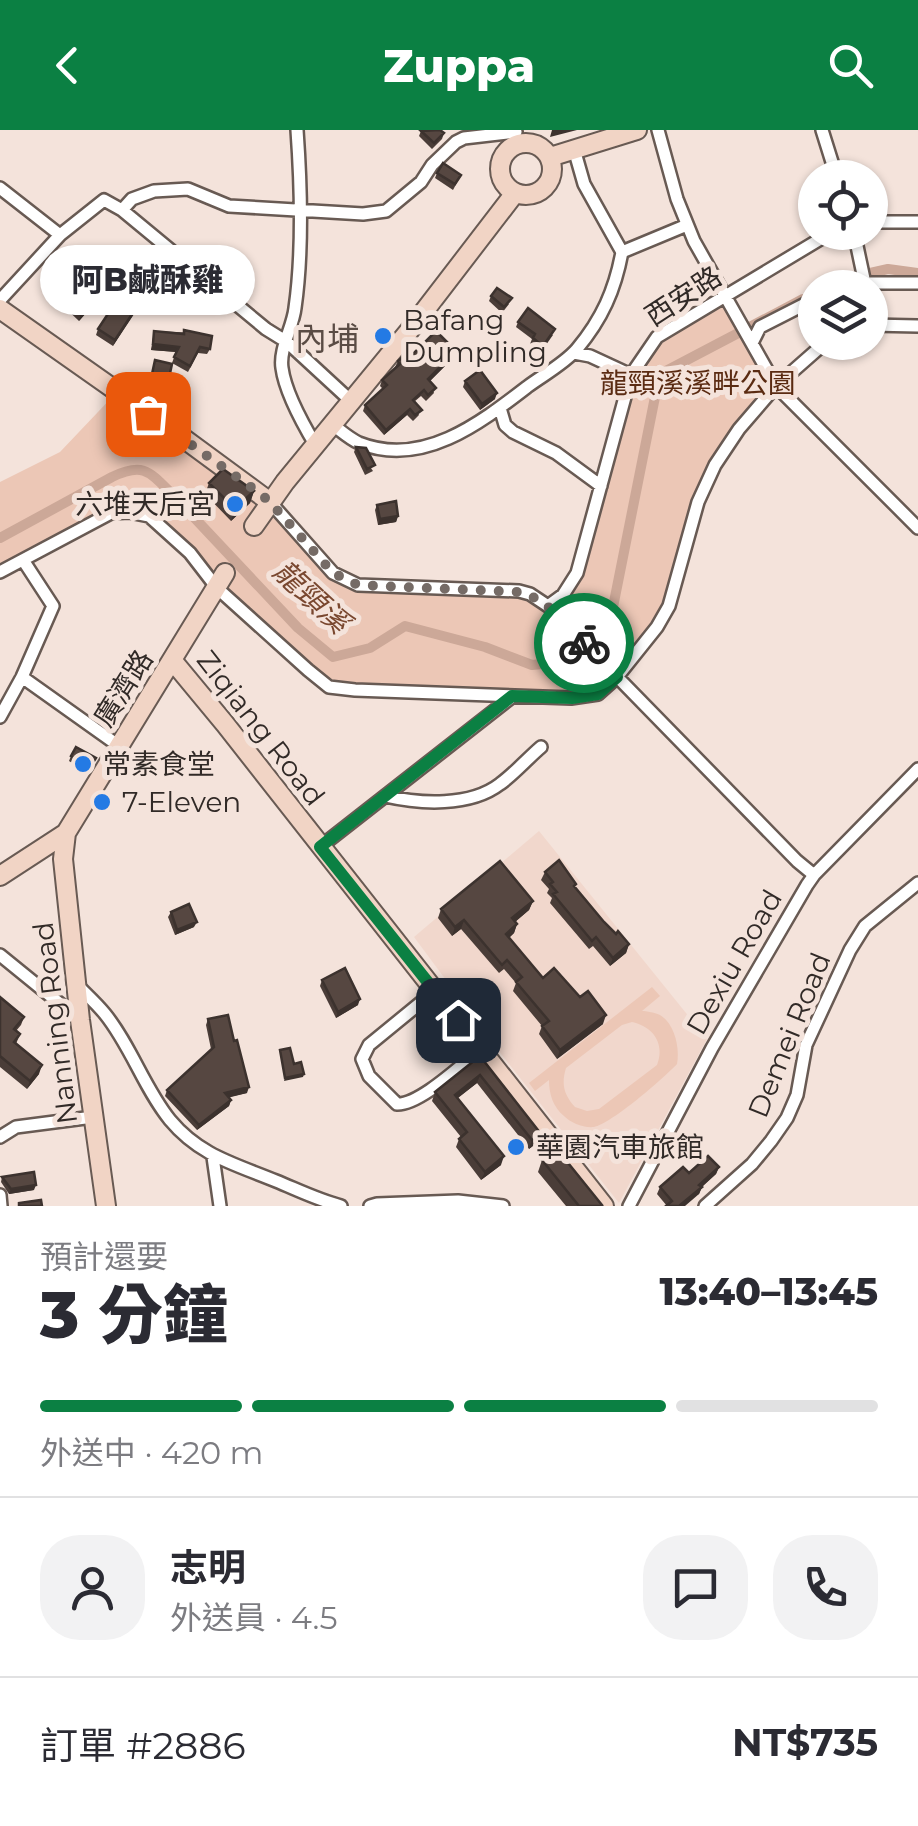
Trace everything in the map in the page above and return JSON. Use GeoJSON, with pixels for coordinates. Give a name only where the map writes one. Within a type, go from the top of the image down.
{"type":"FeatureCollection","features":[{"type":"Feature","properties":{"kind":"main road"},"geometry":{"type":"LineString","coordinates":[[550,157],[637,130]]}},
{"type":"Feature","properties":{"kind":"main road"},"geometry":{"type":"LineString","coordinates":[[517,135],[538,145],[550,157],[552,175],[542,190],[524,196],[503,182],[500,166],[517,135]]}},
{"type":"Feature","properties":{"kind":"main road"},"geometry":{"type":"LineString","coordinates":[[254,526],[515,193]]}},
{"type":"Feature","properties":{"kind":"main road"},"geometry":{"type":"LineString","coordinates":[[0,309],[270,502]]}},
{"type":"Feature","properties":{"kind":"main road","name":"廣濟路"},"geometry":{"type":"LineString","coordinates":[[66,833],[221,580]]}},
{"type":"Feature","properties":{"kind":"main road","name":"Ziqiang Road"},"geometry":{"type":"LineString","coordinates":[[172,660],[604,1206]]}},
{"type":"Feature","properties":{"kind":"main road"},"geometry":{"type":"LineString","coordinates":[[0,876],[66,833]]}},
{"type":"Feature","properties":{"kind":"main road","name":"Nanning Road"},"geometry":{"type":"LineString","coordinates":[[66,833],[63,860],[80,1020],[106,1206]]}},
{"type":"Feature","properties":{"kind":"street"},"geometry":{"type":"LineString","coordinates":[[297,130],[299,270],[282,369],[295,409],[316,446]]}},
{"type":"Feature","properties":{"kind":"street"},"geometry":{"type":"LineString","coordinates":[[658,130],[687,226],[776,386],[918,528]]}},
{"type":"Feature","properties":{"kind":"street"},"geometry":{"type":"LineString","coordinates":[[822,130],[831,160]]}},
{"type":"Feature","properties":{"kind":"street"},"geometry":{"type":"LineString","coordinates":[[122,210],[132,198],[154,191],[188,188],[229,206],[362,214],[386,211],[421,182],[456,142],[464,138],[517,135]]}},
{"type":"Feature","properties":{"kind":"street"},"geometry":{"type":"LineString","coordinates":[[333,425],[356,442],[390,450],[422,449],[456,436],[574,353],[612,296],[622,252],[584,184],[574,149]]}},
{"type":"Feature","properties":{"kind":"street"},"geometry":{"type":"LineString","coordinates":[[0,188],[60,235]]}},
{"type":"Feature","properties":{"kind":"street"},"geometry":{"type":"LineString","coordinates":[[0,300],[60,235],[104,200],[122,210],[287,342],[352,401]]}},
{"type":"Feature","properties":{"kind":"street"},"geometry":{"type":"LineString","coordinates":[[888,222],[918,222]]}},
{"type":"Feature","properties":{"kind":"street"},"geometry":{"type":"LineString","coordinates":[[622,252],[687,226]]}},
{"type":"Feature","properties":{"kind":"street","name":"西安路"},"geometry":{"type":"LineString","coordinates":[[548,606],[578,573],[631,375],[657,337],[802,250]]}},
{"type":"Feature","properties":{"kind":"street"},"geometry":{"type":"LineString","coordinates":[[888,282],[918,283]]}},
{"type":"Feature","properties":{"kind":"street"},"geometry":{"type":"LineString","coordinates":[[751,341],[760,326],[798,307]]}},
{"type":"Feature","properties":{"kind":"street"},"geometry":{"type":"LineString","coordinates":[[888,325],[918,326]]}},
{"type":"Feature","properties":{"kind":"street"},"geometry":{"type":"LineString","coordinates":[[574,353],[631,375]]}},
{"type":"Feature","properties":{"kind":"street"},"geometry":{"type":"LineString","coordinates":[[0,572],[111,513],[149,516],[221,580],[328,687],[572,698],[598,694],[617,677],[669,606],[698,502],[715,465],[739,429],[776,386],[806,360]]}},
{"type":"Feature","properties":{"kind":"street"},"geometry":{"type":"LineString","coordinates":[[500,408],[513,432],[556,453],[601,486]]}},
{"type":"Feature","properties":{"kind":"street"},"geometry":{"type":"LineString","coordinates":[[270,502],[333,573],[358,585],[519,592],[548,606],[814,875]]}},
{"type":"Feature","properties":{"kind":"street"},"geometry":{"type":"LineString","coordinates":[[0,717],[53,606],[23,560]]}},
{"type":"Feature","properties":{"kind":"street"},"geometry":{"type":"LineString","coordinates":[[22,677],[119,746]]}},
{"type":"Feature","properties":{"kind":"street"},"geometry":{"type":"LineString","coordinates":[[320,847],[512,696]]}},
{"type":"Feature","properties":{"kind":"street"},"geometry":{"type":"LineString","coordinates":[[384,796],[462,800],[481,795],[500,785],[540,747]]}},
{"type":"Feature","properties":{"kind":"street","name":"Dexiu Road"},"geometry":{"type":"LineString","coordinates":[[629,1206],[712,1048],[814,875],[918,768]]}},
{"type":"Feature","properties":{"kind":"street","name":"Demei Road"},"geometry":{"type":"LineString","coordinates":[[705,1206],[752,1164],[787,1118],[797,1095],[806,1045],[850,950],[866,926],[918,884]]}},
{"type":"Feature","properties":{"kind":"street"},"geometry":{"type":"LineString","coordinates":[[0,955],[80,1020]]}},
{"type":"Feature","properties":{"kind":"street"},"geometry":{"type":"LineString","coordinates":[[78,986],[106,1015],[170,1120],[192,1142],[213,1157],[316,1200],[342,1206]]}},
{"type":"Feature","properties":{"kind":"street"},"geometry":{"type":"LineString","coordinates":[[435,990],[369,1045],[362,1059],[369,1076],[397,1104],[405,1105],[482,1049]]}},
{"type":"Feature","properties":{"kind":"street"},"geometry":{"type":"LineString","coordinates":[[0,1137],[16,1127],[93,1117]]}},
{"type":"Feature","properties":{"kind":"street"},"geometry":{"type":"LineString","coordinates":[[213,1157],[220,1206]]}},
{"type":"Feature","properties":{"kind":"street"},"geometry":{"type":"LineString","coordinates":[[0,1195],[2,1206]]}},
{"type":"Feature","properties":{"kind":"street"},"geometry":{"type":"LineString","coordinates":[[370,1206],[458,1201],[503,1206]]}},
{"type":"Feature","properties":{"kind":"shaded area"},"geometry":{"type":"Polygon","coordinates":[[[539,831],[707,1039],[619,1203],[414,937],[539,831]]]}},
{"type":"Feature","properties":{"kind":"green space","name":"龍頸溪溪畔公園"},"geometry":{"type":"Polygon","coordinates":[[[726,297],[776,386],[715,465],[669,606],[617,677],[571,698],[329,687],[149,516],[111,513],[0,572],[0,482],[60,452],[116,393],[271,499],[333,573],[357,585],[519,591],[548,606],[577,573],[631,375],[657,337],[726,297]]]}},
{"type":"Feature","properties":{"kind":"green space"},"geometry":{"type":"Polygon","coordinates":[[[652,987],[660,996],[642,1011],[660,1015],[673,1030],[677,1064],[612,1118],[594,1127],[578,1124],[557,1109],[549,1080],[535,1091],[529,1083],[652,987]],[[640,1024],[622,1025],[566,1068],[564,1089],[575,1107],[599,1109],[657,1065],[660,1050],[656,1038],[640,1024]]]}},
{"type":"Feature","properties":{"kind":"building"},"geometry":{"type":"Polygon","coordinates":[[[421,131],[444,133],[434,143],[421,131]]]}},
{"type":"Feature","properties":{"kind":"building"},"geometry":{"type":"Polygon","coordinates":[[[443,163],[461,175],[455,184],[437,173],[443,163]]]}},
{"type":"Feature","properties":{"kind":"building"},"geometry":{"type":"Polygon","coordinates":[[[78,278],[96,299],[81,315],[62,296],[78,278]]]}},
{"type":"Feature","properties":{"kind":"building"},"geometry":{"type":"Polygon","coordinates":[[[127,285],[144,296],[115,340],[98,329],[127,285]]]}},
{"type":"Feature","properties":{"kind":"building"},"geometry":{"type":"Polygon","coordinates":[[[497,288],[512,298],[504,307],[491,296],[497,288]]]}},
{"type":"Feature","properties":{"kind":"building"},"geometry":{"type":"Polygon","coordinates":[[[528,308],[555,329],[543,346],[533,338],[535,334],[518,322],[528,308]]]}},
{"type":"Feature","properties":{"kind":"building"},"geometry":{"type":"Polygon","coordinates":[[[184,330],[212,336],[210,349],[200,347],[190,366],[174,357],[179,347],[153,344],[154,331],[184,334],[184,330]]]}},
{"type":"Feature","properties":{"kind":"building"},"geometry":{"type":"Polygon","coordinates":[[[436,331],[456,351],[428,379],[436,388],[428,395],[424,390],[413,400],[422,410],[415,415],[410,409],[386,430],[365,405],[387,385],[382,380],[400,364],[398,361],[406,354],[409,358],[436,331]]]}},
{"type":"Feature","properties":{"kind":"building"},"geometry":{"type":"Polygon","coordinates":[[[155,360],[172,364],[169,378],[152,374],[155,360]]]}},
{"type":"Feature","properties":{"kind":"building"},"geometry":{"type":"Polygon","coordinates":[[[480,370],[497,393],[482,404],[465,381],[480,370]]]}},
{"type":"Feature","properties":{"kind":"building"},"geometry":{"type":"Polygon","coordinates":[[[356,447],[366,448],[375,465],[367,469],[356,447]]]}},
{"type":"Feature","properties":{"kind":"building"},"geometry":{"type":"Polygon","coordinates":[[[223,469],[254,491],[235,509],[209,483],[223,469]]]}},
{"type":"Feature","properties":{"kind":"building"},"geometry":{"type":"Polygon","coordinates":[[[396,501],[398,516],[380,519],[377,505],[396,501]]]}},
{"type":"Feature","properties":{"kind":"building"},"geometry":{"type":"Polygon","coordinates":[[[76,747],[96,758],[90,767],[71,756],[76,747]]]}},
{"type":"Feature","properties":{"kind":"building"},"geometry":{"type":"Polygon","coordinates":[[[559,860],[574,886],[604,922],[629,944],[613,958],[596,937],[592,941],[553,894],[557,892],[545,872],[559,860]]]}},
{"type":"Feature","properties":{"kind":"building"},"geometry":{"type":"Polygon","coordinates":[[[500,861],[533,901],[512,918],[517,924],[506,934],[543,978],[554,968],[580,997],[588,991],[606,1015],[560,1050],[542,1026],[549,1021],[516,982],[522,977],[507,960],[502,965],[464,920],[455,927],[441,909],[500,861]]]}},
{"type":"Feature","properties":{"kind":"building"},"geometry":{"type":"Polygon","coordinates":[[[189,904],[197,922],[177,930],[171,912],[189,904]]]}},
{"type":"Feature","properties":{"kind":"building"},"geometry":{"type":"Polygon","coordinates":[[[345,968],[360,999],[338,1012],[322,980],[345,968]]]}},
{"type":"Feature","properties":{"kind":"building"},"geometry":{"type":"Polygon","coordinates":[[[0,997],[24,1017],[14,1029],[20,1034],[14,1042],[42,1065],[30,1081],[0,1056],[0,997]]]}},
{"type":"Feature","properties":{"kind":"building"},"geometry":{"type":"Polygon","coordinates":[[[228,1015],[249,1087],[225,1093],[231,1100],[199,1125],[167,1090],[214,1047],[208,1019],[228,1015]]]}},
{"type":"Feature","properties":{"kind":"building"},"geometry":{"type":"Polygon","coordinates":[[[290,1048],[294,1064],[301,1062],[304,1074],[285,1078],[280,1050],[290,1048]]]}},
{"type":"Feature","properties":{"kind":"building"},"geometry":{"type":"Polygon","coordinates":[[[480,1056],[541,1134],[532,1140],[480,1075],[455,1095],[504,1156],[485,1172],[459,1139],[467,1132],[435,1092],[480,1056]]]}},
{"type":"Feature","properties":{"kind":"building"},"geometry":{"type":"Polygon","coordinates":[[[556,1148],[602,1205],[579,1206],[542,1160],[556,1148]]]}},
{"type":"Feature","properties":{"kind":"building"},"geometry":{"type":"Polygon","coordinates":[[[708,1156],[719,1167],[679,1206],[666,1206],[672,1201],[660,1187],[683,1167],[689,1173],[708,1156]]]}},
{"type":"Feature","properties":{"kind":"building"},"geometry":{"type":"Polygon","coordinates":[[[34,1172],[36,1185],[11,1189],[2,1177],[34,1172]]]}},
{"type":"Feature","properties":{"kind":"building"},"geometry":{"type":"Polygon","coordinates":[[[41,1200],[42,1206],[19,1206],[19,1203],[41,1200]]]}},
{"type":"Feature","properties":{"kind":"waterway","name":"龍頸溪"},"geometry":{"type":"LineString","coordinates":[[884,270],[918,273]]}},
{"type":"Feature","properties":{"kind":"waterway","name":"龍頸溪"},"geometry":{"type":"LineString","coordinates":[[0,538],[112,477],[131,470],[145,471],[164,486],[298,628],[333,657],[370,648],[405,626],[485,647],[532,665],[573,661],[603,635],[612,612],[656,392],[664,372],[798,302]]}},
{"type":"Feature","properties":{"kind":"way so far"},"geometry":{"type":"LineString","coordinates":[[148,414],[270,502],[333,573],[344,580],[394,588],[530,594],[548,606],[584,643]]}},
{"type":"Feature","properties":{"kind":"place","name":"Bafang Dumpling"},"geometry":{"type":"Point","coordinates":[383,336]}},
{"type":"Feature","properties":{"kind":"place","name":"阿B鹹酥雞"},"geometry":{"type":"Point","coordinates":[148,414]}},
{"type":"Feature","properties":{"kind":"place","name":"六堆天后宮"},"geometry":{"type":"Point","coordinates":[235,504]}},
{"type":"Feature","properties":{"kind":"place","name":"常素食堂"},"geometry":{"type":"Point","coordinates":[83,764]}},
{"type":"Feature","properties":{"kind":"place","name":"7-Eleven"},"geometry":{"type":"Point","coordinates":[102,802]}},
{"type":"Feature","properties":{"kind":"place","name":"華園汽車旅館"},"geometry":{"type":"Point","coordinates":[516,1147]}},
{"type":"Feature","properties":{"kind":"district","name":"內埔"},"geometry":{"type":"Point","coordinates":[327,339]}},
{"type":"Feature","properties":{"kind":"route"},"geometry":{"type":"LineString","coordinates":[[458,1020],[320,847],[512,696],[572,698],[598,694],[617,677],[584,643]]}}]}
